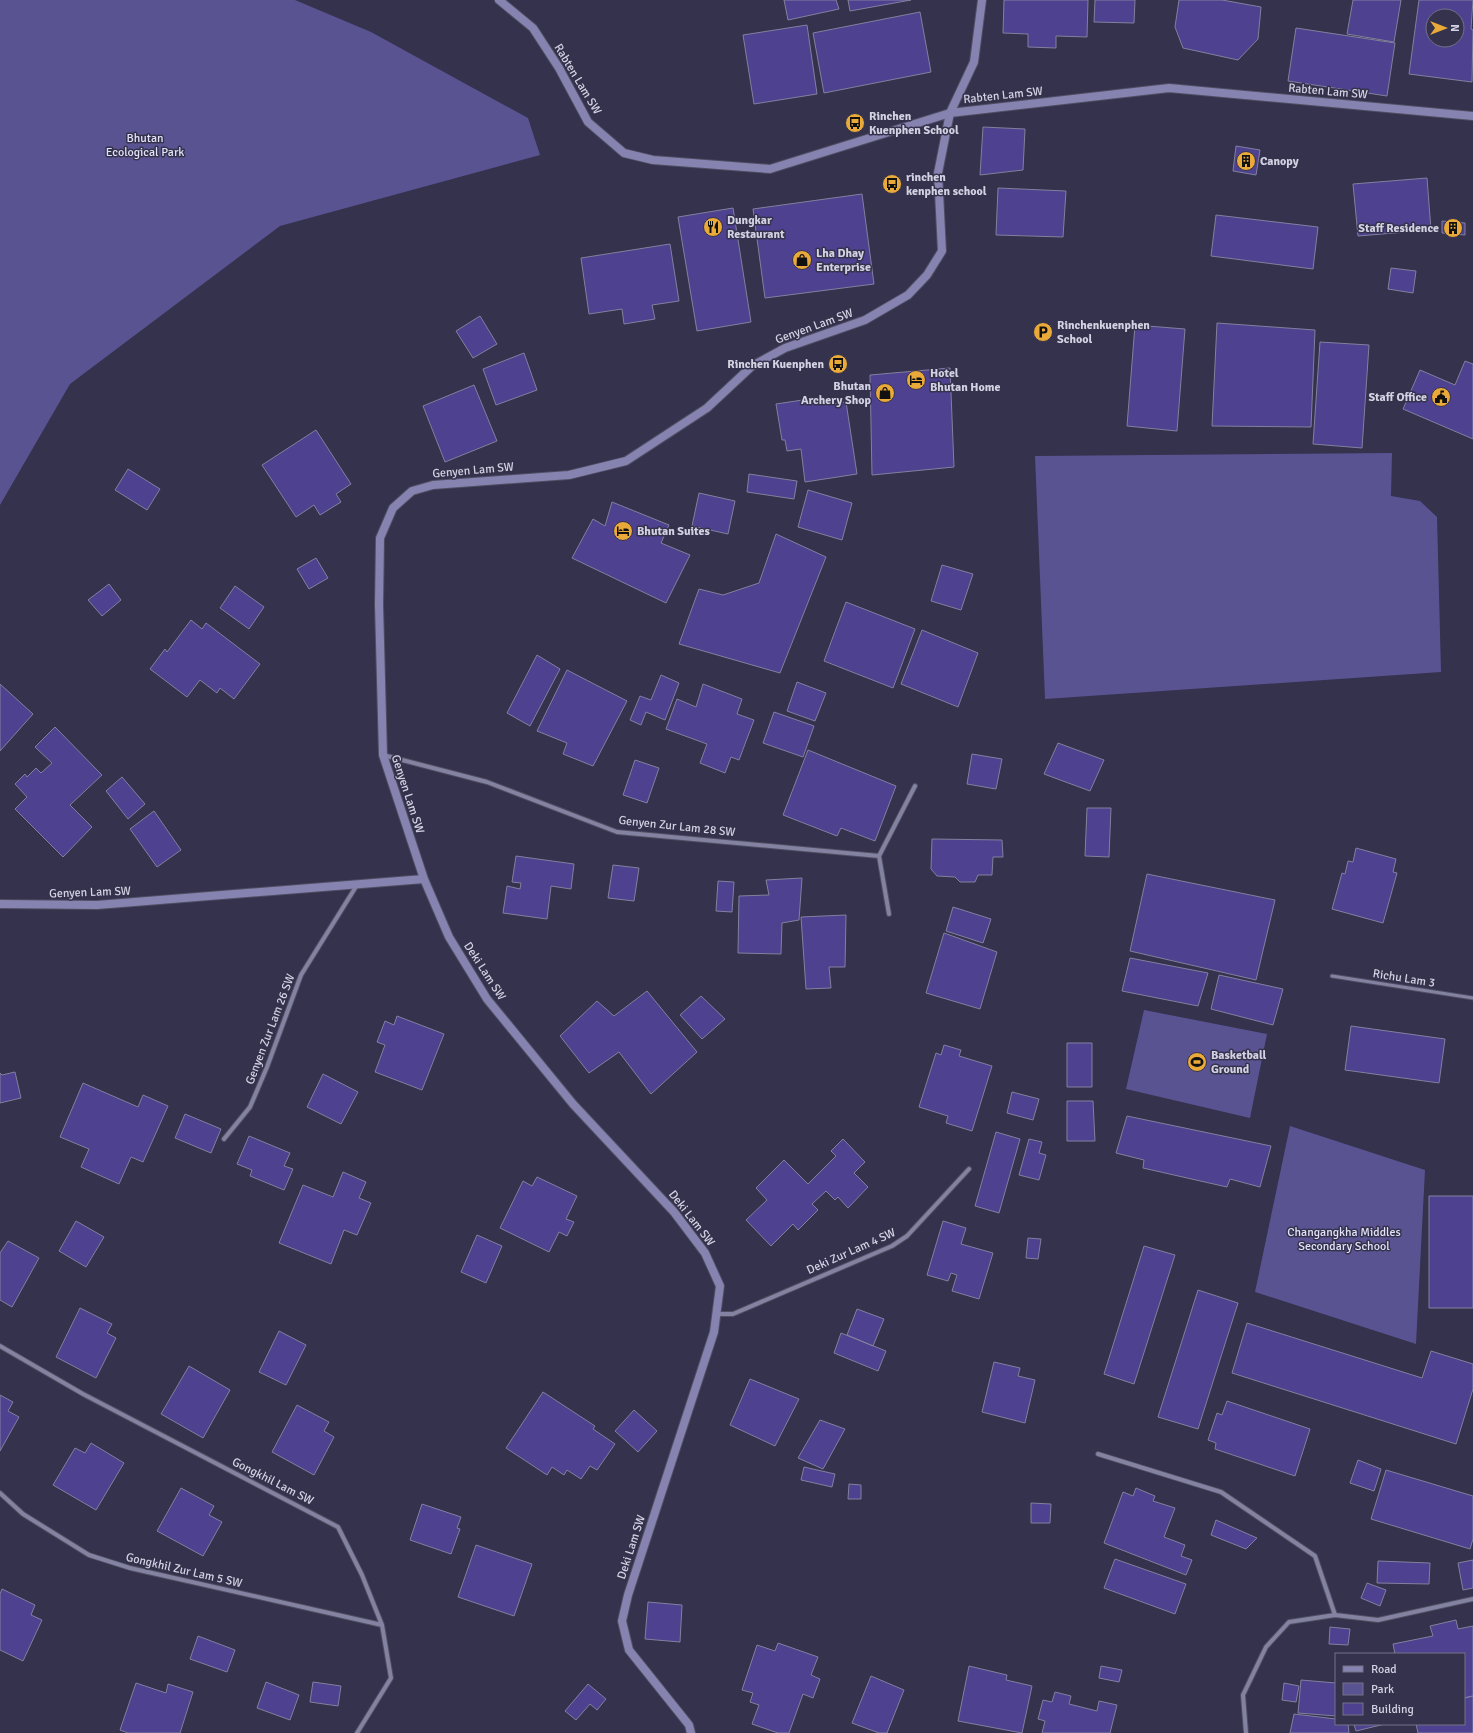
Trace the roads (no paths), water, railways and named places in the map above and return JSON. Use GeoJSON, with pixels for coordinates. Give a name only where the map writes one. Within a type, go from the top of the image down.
{"type":"FeatureCollection","features":[{"type":"Feature","properties":{"kind":"main road","name":"Rabten Lam SW"},"geometry":{"type":"LineString","coordinates":[[499,0],[533,28],[559,68],[588,122],[624,152],[653,160],[770,169],[950,113],[1169,88],[1473,116]]}},
{"type":"Feature","properties":{"kind":"main road","name":"Genyen Lam SW"},"geometry":{"type":"LineString","coordinates":[[0,904],[98,905],[424,879],[382,755],[379,605],[380,538],[393,508],[412,491],[433,485],[569,475],[626,461],[707,408],[752,366],[785,348],[865,320],[908,295],[927,275],[942,251],[938,173],[950,113],[974,62],[982,0]]}},
{"type":"Feature","properties":{"kind":"main road","name":"Deki Lam SW"},"geometry":{"type":"LineString","coordinates":[[424,879],[449,937],[487,999],[573,1104],[674,1212],[705,1253],[720,1286],[718,1314],[714,1332],[628,1595],[622,1621],[629,1650],[689,1725],[691,1733]]}},
{"type":"Feature","properties":{"kind":"street","name":"Genyen Zur Lam 28 SW"},"geometry":{"type":"LineString","coordinates":[[382,755],[487,782],[617,832],[880,856]]}},
{"type":"Feature","properties":{"kind":"street"},"geometry":{"type":"LineString","coordinates":[[889,914],[880,856],[915,786]]}},
{"type":"Feature","properties":{"kind":"street","name":"Genyen Zur Lam 26 SW"},"geometry":{"type":"LineString","coordinates":[[224,1139],[250,1108],[301,975],[359,883]]}},
{"type":"Feature","properties":{"kind":"street","name":"Deki Zur Lam 4 SW"},"geometry":{"type":"LineString","coordinates":[[718,1314],[733,1314],[892,1246],[907,1236],[969,1169]]}},
{"type":"Feature","properties":{"kind":"street","name":"Gongkhil Lam SW"},"geometry":{"type":"LineString","coordinates":[[0,1346],[83,1394],[338,1526],[362,1575],[382,1625],[391,1678],[357,1733]]}},
{"type":"Feature","properties":{"kind":"street"},"geometry":{"type":"LineString","coordinates":[[1098,1454],[1221,1492],[1315,1556],[1335,1615]]}},
{"type":"Feature","properties":{"kind":"street","name":"Gongkhil Zur Lam 5 SW"},"geometry":{"type":"LineString","coordinates":[[0,1492],[23,1514],[89,1555],[130,1568],[382,1625]]}},
{"type":"Feature","properties":{"kind":"street"},"geometry":{"type":"LineString","coordinates":[[1246,1733],[1243,1696],[1266,1648],[1289,1622],[1335,1615],[1378,1620],[1473,1599]]}},
{"type":"Feature","properties":{"kind":"lane","name":"Richu Lam 3"},"geometry":{"type":"LineString","coordinates":[[1332,976],[1473,998]]}},
{"type":"Feature","properties":{"kind":"place","name":"Rinchen Kuenphen School"},"geometry":{"type":"Point","coordinates":[855,123]}},
{"type":"Feature","properties":{"kind":"place","name":"Canopy"},"geometry":{"type":"Point","coordinates":[1246,161]}},
{"type":"Feature","properties":{"kind":"place","name":"rinchen kenphen school"},"geometry":{"type":"Point","coordinates":[892,184]}},
{"type":"Feature","properties":{"kind":"place","name":"Dungkar Restaurant"},"geometry":{"type":"Point","coordinates":[713,227]}},
{"type":"Feature","properties":{"kind":"place","name":"Staff Residence"},"geometry":{"type":"Point","coordinates":[1453,228]}},
{"type":"Feature","properties":{"kind":"place","name":"Lha Dhay Enterprise"},"geometry":{"type":"Point","coordinates":[802,260]}},
{"type":"Feature","properties":{"kind":"place","name":"Rinchenkuenphen School"},"geometry":{"type":"Point","coordinates":[1043,332]}},
{"type":"Feature","properties":{"kind":"place","name":"Rinchen Kuenphen"},"geometry":{"type":"Point","coordinates":[838,364]}},
{"type":"Feature","properties":{"kind":"place","name":"Hotel Bhutan Home"},"geometry":{"type":"Point","coordinates":[916,380]}},
{"type":"Feature","properties":{"kind":"place","name":"Bhutan Archery Shop"},"geometry":{"type":"Point","coordinates":[885,393]}},
{"type":"Feature","properties":{"kind":"place","name":"Staff Office"},"geometry":{"type":"Point","coordinates":[1441,397]}},
{"type":"Feature","properties":{"kind":"place","name":"Bhutan Suites"},"geometry":{"type":"Point","coordinates":[623,531]}},
{"type":"Feature","properties":{"kind":"place","name":"Basketball Ground"},"geometry":{"type":"Point","coordinates":[1197,1062]}},
{"type":"Feature","properties":{"kind":"park label","name":"Bhutan Ecological Park"},"geometry":{"type":"Point","coordinates":[145,145]}},
{"type":"Feature","properties":{"kind":"park label","name":"Changangkha Middles Secondary School"},"geometry":{"type":"Point","coordinates":[1344,1239]}}]}
